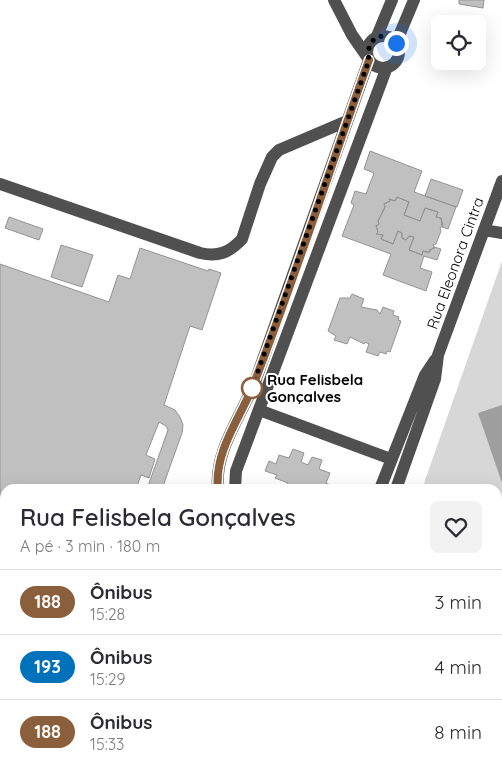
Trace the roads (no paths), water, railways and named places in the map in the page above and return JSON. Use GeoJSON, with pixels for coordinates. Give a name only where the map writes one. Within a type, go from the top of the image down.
{"type":"FeatureCollection","features":[{"type":"Feature","properties":{"kind":"street"},"geometry":{"type":"LineString","coordinates":[[334,0],[352,35],[369,59],[380,67],[387,67],[395,62],[399,53],[396,43],[391,38],[352,35]]}},
{"type":"Feature","properties":{"kind":"street"},"geometry":{"type":"LineString","coordinates":[[218,484],[218,472],[222,454],[253,387],[369,59],[367,51],[370,42],[376,38],[392,0]]}},
{"type":"Feature","properties":{"kind":"street"},"geometry":{"type":"LineString","coordinates":[[396,43],[414,0]]}},
{"type":"Feature","properties":{"kind":"street"},"geometry":{"type":"LineString","coordinates":[[235,484],[236,471],[387,67]]}},
{"type":"Feature","properties":{"kind":"street"},"geometry":{"type":"LineString","coordinates":[[0,184],[200,254],[213,256],[233,248],[242,239],[268,164],[279,150],[347,121]]}},
{"type":"Feature","properties":{"kind":"street","name":"Rua Eleonora Cintra"},"geometry":{"type":"LineString","coordinates":[[382,484],[425,375],[438,355],[502,181]]}},
{"type":"Feature","properties":{"kind":"street"},"geometry":{"type":"LineString","coordinates":[[484,230],[502,233]]}},
{"type":"Feature","properties":{"kind":"street","name":"Rua Eleonora Cintra"},"geometry":{"type":"LineString","coordinates":[[398,484],[435,380],[438,355]]}},
{"type":"Feature","properties":{"kind":"street"},"geometry":{"type":"LineString","coordinates":[[260,410],[391,459]]}},
{"type":"Feature","properties":{"kind":"place","name":"Rua Felisbela Gonçalves"},"geometry":{"type":"Point","coordinates":[252,388]}}]}
